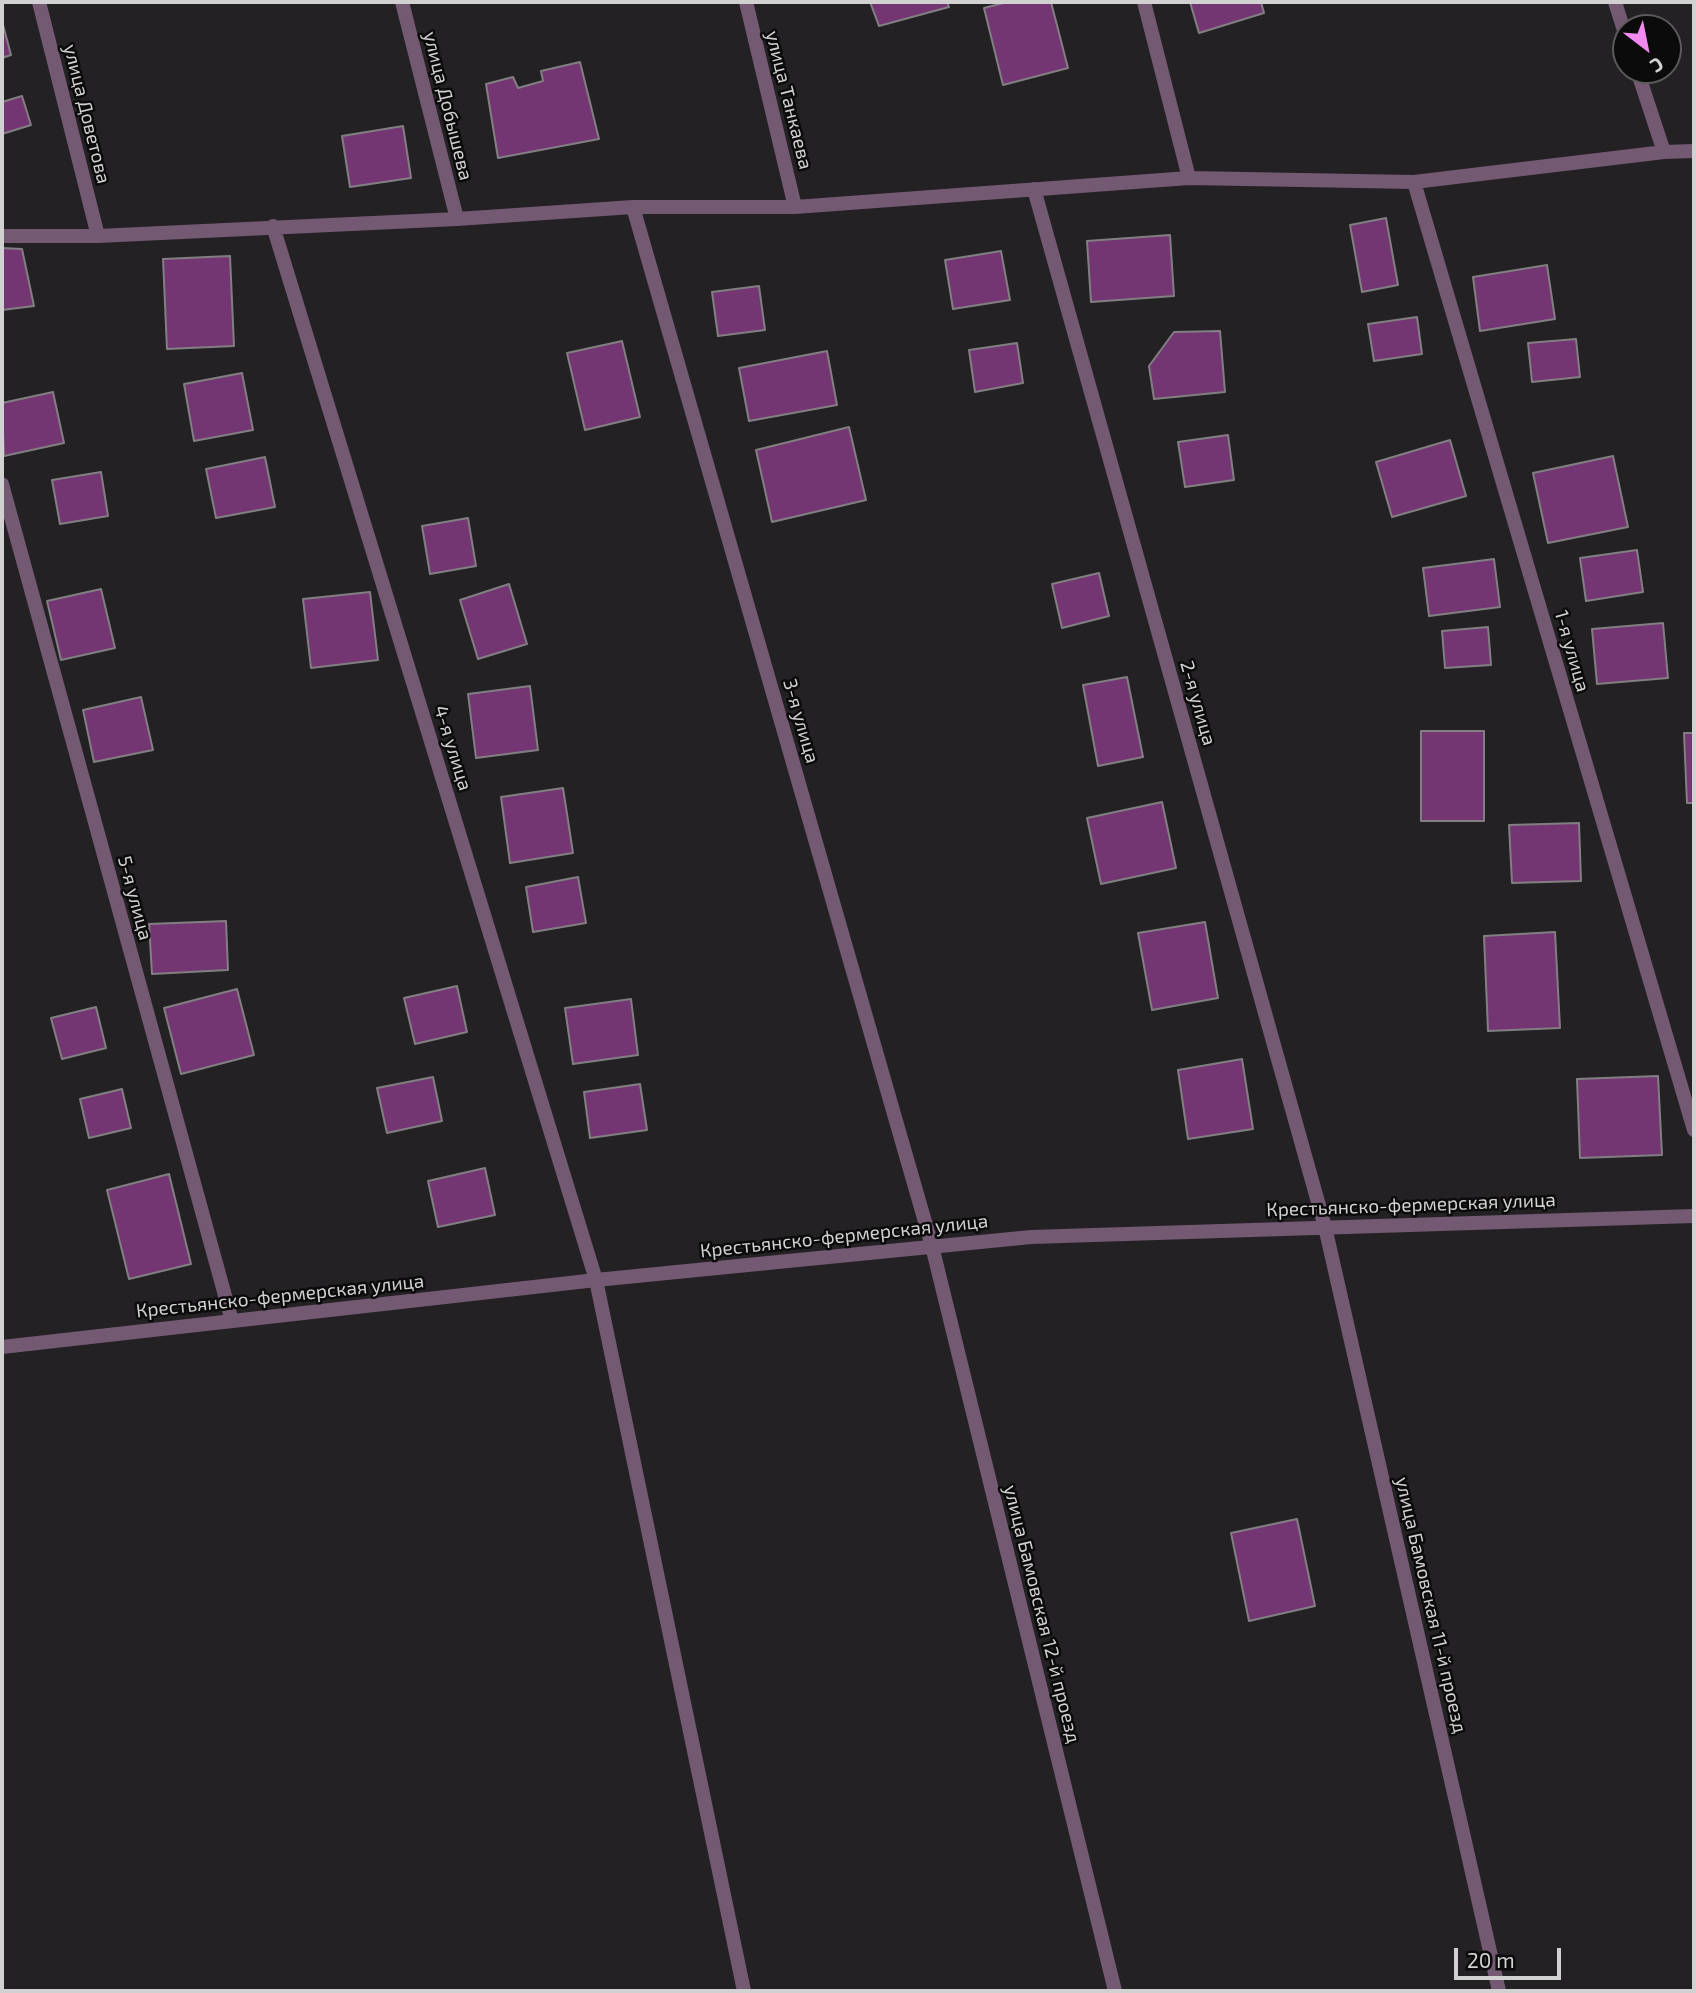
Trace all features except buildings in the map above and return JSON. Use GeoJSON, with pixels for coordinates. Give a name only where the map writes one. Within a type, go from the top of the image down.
{"type":"FeatureCollection","features":[{"type":"Feature","properties":{"kind":"street","name":"улица Доветова"},"geometry":{"type":"LineString","coordinates":[[39,2],[98,236]]}},
{"type":"Feature","properties":{"kind":"street","name":"улица Добышева"},"geometry":{"type":"LineString","coordinates":[[402,2],[457,219]]}},
{"type":"Feature","properties":{"kind":"street","name":"улица Танкаева"},"geometry":{"type":"LineString","coordinates":[[746,2],[795,207]]}},
{"type":"Feature","properties":{"kind":"street"},"geometry":{"type":"LineString","coordinates":[[1144,2],[1189,178]]}},
{"type":"Feature","properties":{"kind":"street"},"geometry":{"type":"LineString","coordinates":[[1642,84],[1664,152]]}},
{"type":"Feature","properties":{"kind":"street"},"geometry":{"type":"LineString","coordinates":[[2,236],[98,236],[457,219],[633,207],[795,207],[1189,178],[1413,182],[1664,152],[1694,151]]}},
{"type":"Feature","properties":{"kind":"street","name":"1-я улица"},"geometry":{"type":"LineString","coordinates":[[1413,182],[1694,1130]]}},
{"type":"Feature","properties":{"kind":"street","name":"2-я улица"},"geometry":{"type":"LineString","coordinates":[[1034,189],[1325,1227]]}},
{"type":"Feature","properties":{"kind":"street","name":"3-я улица"},"geometry":{"type":"LineString","coordinates":[[633,207],[932,1246]]}},
{"type":"Feature","properties":{"kind":"street","name":"4-я улица"},"geometry":{"type":"LineString","coordinates":[[273,226],[596,1280],[744,1991]]}},
{"type":"Feature","properties":{"kind":"street","name":"5-я улица"},"geometry":{"type":"LineString","coordinates":[[2,484],[232,1321]]}},
{"type":"Feature","properties":{"kind":"street","name":"Крестьянско-фермерская улица"},"geometry":{"type":"LineString","coordinates":[[2,1347],[596,1280],[1031,1237],[1694,1216]]}},
{"type":"Feature","properties":{"kind":"street","name":"улица Бамовская 11-й проезд"},"geometry":{"type":"LineString","coordinates":[[1325,1227],[1499,1991]]}},
{"type":"Feature","properties":{"kind":"street","name":"улица Бамовская 12-й проезд"},"geometry":{"type":"LineString","coordinates":[[932,1246],[1115,1991]]}}]}
